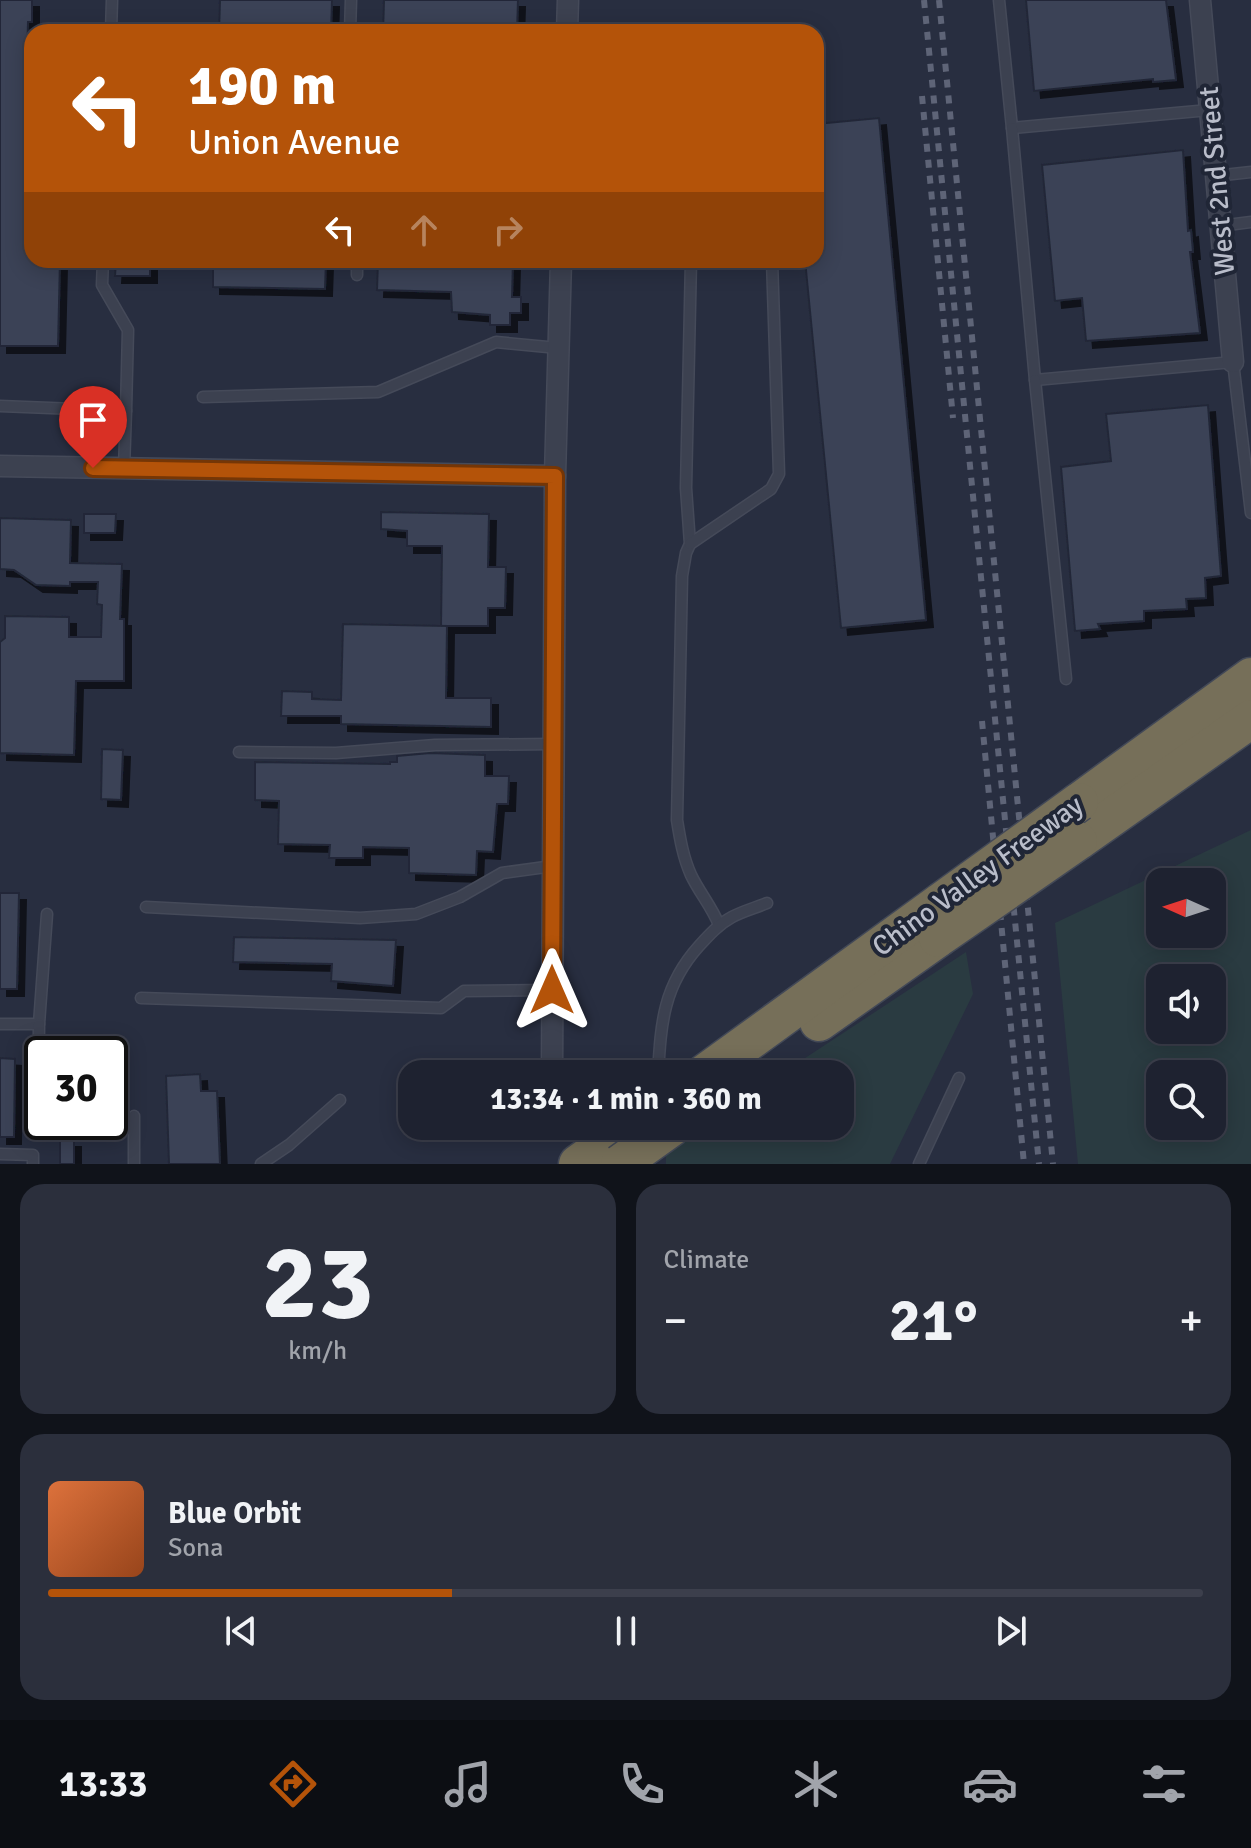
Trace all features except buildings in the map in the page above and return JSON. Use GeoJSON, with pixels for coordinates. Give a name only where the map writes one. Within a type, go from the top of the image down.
{"type":"FeatureCollection","features":[{"type":"Feature","properties":{"kind":"highway","name":"Chino Valley Freeway"},"geometry":{"type":"LineString","coordinates":[[763,1060],[940,920],[1078,841],[1094,811],[1251,677]]}},
{"type":"Feature","properties":{"kind":"highway","name":"Chino Valley Freeway"},"geometry":{"type":"LineString","coordinates":[[725,1060],[940,920],[1094,811],[1251,719]]}},
{"type":"Feature","properties":{"kind":"highway"},"geometry":{"type":"LineString","coordinates":[[1094,811],[1162,799],[1251,747]]}},
{"type":"Feature","properties":{"kind":"highway"},"geometry":{"type":"LineString","coordinates":[[578,1164],[644,1142]]}},
{"type":"Feature","properties":{"kind":"street"},"geometry":{"type":"LineString","coordinates":[[567,24],[568,0]]}},
{"type":"Feature","properties":{"kind":"street","name":"West 2nd Street"},"geometry":{"type":"LineString","coordinates":[[1200,0],[1233,362]]}},
{"type":"Feature","properties":{"kind":"street"},"geometry":{"type":"LineString","coordinates":[[552,1060],[555,476],[561,268]]}},
{"type":"Feature","properties":{"kind":"street"},"geometry":{"type":"LineString","coordinates":[[0,466],[555,476]]}},
{"type":"Feature","properties":{"kind":"lane"},"geometry":{"type":"LineString","coordinates":[[111,24],[112,0]]}},
{"type":"Feature","properties":{"kind":"lane"},"geometry":{"type":"LineString","coordinates":[[350,24],[351,0]]}},
{"type":"Feature","properties":{"kind":"lane"},"geometry":{"type":"LineString","coordinates":[[999,0],[1066,679]]}},
{"type":"Feature","properties":{"kind":"lane"},"geometry":{"type":"LineString","coordinates":[[1012,128],[1209,110]]}},
{"type":"Feature","properties":{"kind":"lane"},"geometry":{"type":"LineString","coordinates":[[1215,176],[1251,172]]}},
{"type":"Feature","properties":{"kind":"lane"},"geometry":{"type":"LineString","coordinates":[[1220,226],[1251,222]]}},
{"type":"Feature","properties":{"kind":"lane"},"geometry":{"type":"LineString","coordinates":[[103,268],[102,285],[128,330],[124,468]]}},
{"type":"Feature","properties":{"kind":"lane"},"geometry":{"type":"LineString","coordinates":[[357,268],[357,275]]}},
{"type":"Feature","properties":{"kind":"lane"},"geometry":{"type":"LineString","coordinates":[[691,268],[686,488],[690,544],[682,576],[677,820],[680,845],[692,877],[710,904],[719,925]]}},
{"type":"Feature","properties":{"kind":"lane"},"geometry":{"type":"LineString","coordinates":[[690,544],[771,489],[779,474],[772,268]]}},
{"type":"Feature","properties":{"kind":"lane"},"geometry":{"type":"LineString","coordinates":[[203,397],[378,392],[496,342],[558,348]]}},
{"type":"Feature","properties":{"kind":"lane"},"geometry":{"type":"LineString","coordinates":[[1035,380],[1233,362],[1251,513]]}},
{"type":"Feature","properties":{"kind":"lane"},"geometry":{"type":"LineString","coordinates":[[0,406],[126,411]]}},
{"type":"Feature","properties":{"kind":"lane"},"geometry":{"type":"LineString","coordinates":[[239,752],[336,753],[435,745],[553,744]]}},
{"type":"Feature","properties":{"kind":"lane"},"geometry":{"type":"LineString","coordinates":[[146,907],[360,918],[416,914],[460,897],[502,873],[553,866]]}},
{"type":"Feature","properties":{"kind":"lane"},"geometry":{"type":"LineString","coordinates":[[659,1060],[660,1037],[671,985],[681,967],[719,925],[767,903]]}},
{"type":"Feature","properties":{"kind":"lane"},"geometry":{"type":"LineString","coordinates":[[39,1036],[47,914]]}},
{"type":"Feature","properties":{"kind":"lane"},"geometry":{"type":"LineString","coordinates":[[141,998],[441,1008],[464,991],[552,990]]}},
{"type":"Feature","properties":{"kind":"lane"},"geometry":{"type":"LineString","coordinates":[[0,1024],[39,1024]]}},
{"type":"Feature","properties":{"kind":"lane"},"geometry":{"type":"LineString","coordinates":[[919,1164],[959,1078]]}},
{"type":"Feature","properties":{"kind":"lane"},"geometry":{"type":"LineString","coordinates":[[261,1164],[289,1145],[340,1100]]}},
{"type":"Feature","properties":{"kind":"lane"},"geometry":{"type":"LineString","coordinates":[[134,1116],[134,1164]]}},
{"type":"Feature","properties":{"kind":"lane"},"geometry":{"type":"LineString","coordinates":[[0,1154],[33,1159]]}},
{"type":"Feature","properties":{"kind":"shaded area"},"geometry":{"type":"Polygon","coordinates":[[[1251,830],[1251,1164],[1078,1164],[1055,923],[1146,880],[1146,948],[1226,948],[1226,868],[1171,868],[1251,830]]]}},
{"type":"Feature","properties":{"kind":"shaded area"},"geometry":{"type":"Polygon","coordinates":[[[966,952],[973,994],[890,1164],[666,1164],[666,1150],[681,1140],[854,1140],[854,1060],[802,1060],[966,952]]]}},
{"type":"Feature","properties":{"kind":"railway"},"geometry":{"type":"LineString","coordinates":[[924,0],[1039,1164]]}},
{"type":"Feature","properties":{"kind":"railway"},"geometry":{"type":"LineString","coordinates":[[939,0],[1053,1164]]}},
{"type":"Feature","properties":{"kind":"railway"},"geometry":{"type":"LineString","coordinates":[[922,96],[953,418]]}},
{"type":"Feature","properties":{"kind":"railway"},"geometry":{"type":"LineString","coordinates":[[982,721],[1024,1164]]}},
{"type":"Feature","properties":{"kind":"route"},"geometry":{"type":"LineString","coordinates":[[93,468],[555,476],[552,990]]}}]}
